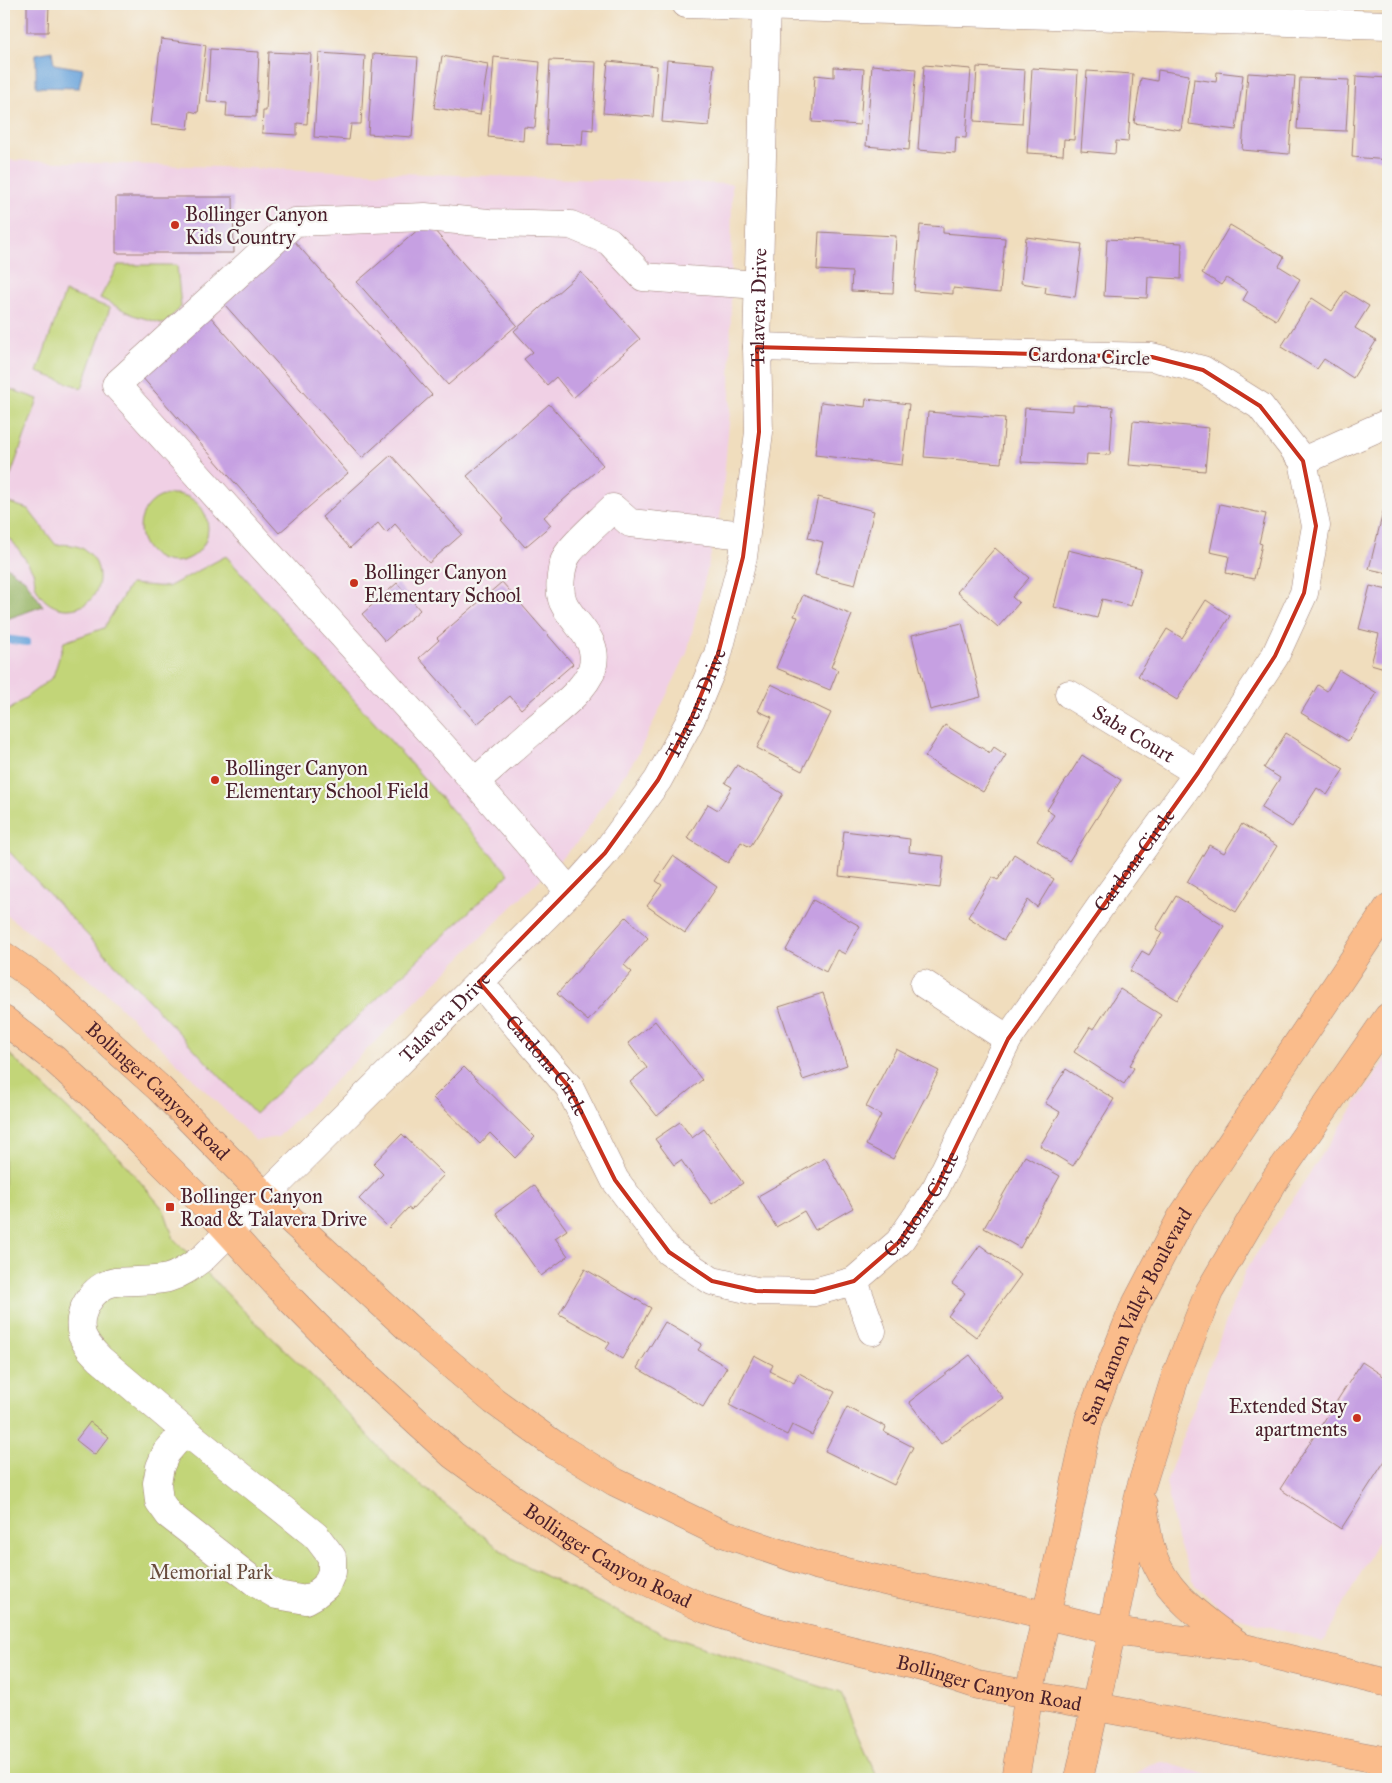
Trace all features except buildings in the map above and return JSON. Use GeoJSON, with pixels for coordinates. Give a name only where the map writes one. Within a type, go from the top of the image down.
{"type":"FeatureCollection","features":[{"type":"Feature","properties":{"kind":"main road","name":"San Ramon Valley Boulevard"},"geometry":{"type":"LineString","coordinates":[[1016,1779],[1029,1694],[1089,1420],[1133,1310],[1180,1218],[1388,908]]}},
{"type":"Feature","properties":{"kind":"main road","name":"Bollinger Canyon Road"},"geometry":{"type":"LineString","coordinates":[[4,956],[42,982],[160,1089],[265,1196],[416,1334],[494,1401],[555,1445],[615,1482],[714,1530],[814,1565],[1047,1615],[1112,1631],[1241,1647],[1388,1683]]}},
{"type":"Feature","properties":{"kind":"main road"},"geometry":{"type":"LineString","coordinates":[[1079,1779],[1112,1631],[1140,1490],[1175,1378],[1208,1292],[1274,1181],[1388,1017]]}},
{"type":"Feature","properties":{"kind":"main road","name":"Bollinger Canyon Road"},"geometry":{"type":"LineString","coordinates":[[4,1020],[54,1059],[116,1116],[200,1200],[292,1301],[356,1366],[453,1455],[573,1540],[619,1568],[705,1609],[761,1628],[929,1669],[978,1685],[1388,1761]]}},
{"type":"Feature","properties":{"kind":"main road"},"geometry":{"type":"LineString","coordinates":[[1140,1490],[1147,1532],[1156,1564],[1163,1576],[1191,1608],[1241,1647]]}},
{"type":"Feature","properties":{"kind":"street"},"geometry":{"type":"LineString","coordinates":[[686,4],[1388,25]]}},
{"type":"Feature","properties":{"kind":"street","name":"Talavera Drive"},"geometry":{"type":"LineString","coordinates":[[185,1430],[166,1453],[160,1467],[157,1484],[159,1501],[169,1515],[256,1583],[277,1596],[306,1600],[316,1595],[326,1586],[332,1572],[332,1557],[325,1546],[316,1536],[100,1359],[88,1346],[82,1334],[82,1312],[88,1301],[99,1290],[112,1282],[166,1279],[178,1274],[204,1257],[570,892],[605,853],[658,780],[690,719],[718,654],[743,557],[759,432],[757,347],[766,5]]}},
{"type":"Feature","properties":{"kind":"street"},"geometry":{"type":"LineString","coordinates":[[570,892],[475,782],[116,384],[295,222],[425,218],[488,223],[571,225],[609,241],[643,277],[759,285]]}},
{"type":"Feature","properties":{"kind":"street","name":"Cardona Circle"},"geometry":{"type":"LineString","coordinates":[[479,982],[569,1087],[615,1180],[669,1252],[712,1281],[756,1291],[814,1292],[854,1281],[899,1242],[936,1188],[1008,1039],[1105,900],[1198,773],[1275,656],[1304,593],[1316,526],[1303,461],[1260,406],[1203,370],[1152,356],[757,347]]}},
{"type":"Feature","properties":{"kind":"street"},"geometry":{"type":"LineString","coordinates":[[1303,461],[1388,423]]}},
{"type":"Feature","properties":{"kind":"street"},"geometry":{"type":"LineString","coordinates":[[475,782],[571,698],[590,675],[593,662],[592,645],[586,634],[568,612],[562,600],[560,588],[561,575],[563,563],[569,552],[613,508],[630,523],[746,535]]}},
{"type":"Feature","properties":{"kind":"street","name":"Saba Court"},"geometry":{"type":"LineString","coordinates":[[1069,694],[1198,773]]}},
{"type":"Feature","properties":{"kind":"street"},"geometry":{"type":"LineString","coordinates":[[924,984],[1008,1039]]}},
{"type":"Feature","properties":{"kind":"street"},"geometry":{"type":"LineString","coordinates":[[854,1281],[872,1331]]}},
{"type":"Feature","properties":{"kind":"highlighted area"},"geometry":{"type":"Polygon","coordinates":[[[757,347],[1152,357],[1203,370],[1260,406],[1303,461],[1316,526],[1304,593],[1275,656],[1198,773],[1008,1039],[936,1188],[899,1242],[854,1281],[814,1292],[756,1291],[712,1281],[669,1252],[615,1180],[569,1087],[479,982],[605,853],[658,780],[691,719],[718,654],[743,557],[759,432],[757,347]]]}},
{"type":"Feature","properties":{"kind":"shaded area","name":"Bollinger Canyon Elementary School"},"geometry":{"type":"Polygon","coordinates":[[[4,160],[732,184],[730,411],[721,512],[687,653],[637,756],[578,842],[278,1137],[256,1141],[105,992],[4,913],[4,160]]]}},
{"type":"Feature","properties":{"kind":"shaded area"},"geometry":{"type":"Polygon","coordinates":[[[1388,1055],[1388,1523],[1323,1642],[1227,1614],[1195,1585],[1177,1539],[1166,1482],[1245,1271],[1388,1055]]]}},
{"type":"Feature","properties":{"kind":"shaded area"},"geometry":{"type":"Polygon","coordinates":[[[1160,1761],[1224,1779],[1132,1779],[1148,1765],[1160,1761]]]}},
{"type":"Feature","properties":{"kind":"green space"},"geometry":{"type":"Polygon","coordinates":[[[118,265],[177,265],[181,307],[164,324],[133,315],[100,298],[118,265]]]}},
{"type":"Feature","properties":{"kind":"green space"},"geometry":{"type":"Polygon","coordinates":[[[65,292],[110,308],[82,388],[37,372],[65,292]]]}},
{"type":"Feature","properties":{"kind":"green space"},"geometry":{"type":"Polygon","coordinates":[[[4,387],[38,399],[10,477],[4,475],[4,387]]]}},
{"type":"Feature","properties":{"kind":"green space"},"geometry":{"type":"Polygon","coordinates":[[[174,494],[187,496],[198,504],[206,515],[208,528],[206,541],[198,552],[187,560],[174,562],[161,560],[150,552],[142,541],[140,528],[142,515],[150,504],[161,496],[174,494]]]}},
{"type":"Feature","properties":{"kind":"green space"},"geometry":{"type":"Polygon","coordinates":[[[4,501],[28,509],[56,545],[74,545],[87,551],[95,561],[99,573],[98,586],[93,597],[83,605],[63,609],[47,602],[39,594],[34,573],[11,540],[4,537],[4,501]]]}},
{"type":"Feature","properties":{"kind":"green space","name":"Bollinger Canyon Elementary School Field"},"geometry":{"type":"Polygon","coordinates":[[[226,556],[509,874],[255,1114],[4,846],[4,714],[53,677],[64,642],[104,628],[130,584],[168,587],[226,556]]]}},
{"type":"Feature","properties":{"kind":"green space"},"geometry":{"type":"Polygon","coordinates":[[[4,565],[25,580],[43,606],[4,620],[4,565]]]}},
{"type":"Feature","properties":{"kind":"green space","name":"Memorial Park"},"geometry":{"type":"Polygon","coordinates":[[[4,1049],[120,1158],[164,1210],[174,1239],[243,1310],[313,1377],[392,1461],[513,1560],[661,1633],[840,1693],[878,1779],[4,1779],[4,1049]]]}},
{"type":"Feature","properties":{"kind":"water"},"geometry":{"type":"Polygon","coordinates":[[[52,51],[54,64],[83,69],[79,88],[36,87],[36,54],[52,51]]]}},
{"type":"Feature","properties":{"kind":"waterway"},"geometry":{"type":"LineString","coordinates":[[4,639],[27,642]]}},
{"type":"Feature","properties":{"kind":"place","name":"Bollinger Canyon Kids Country"},"geometry":{"type":"Point","coordinates":[175,225]}},
{"type":"Feature","properties":{"kind":"place","name":"Bollinger Canyon Elementary School"},"geometry":{"type":"Point","coordinates":[354,583]}},
{"type":"Feature","properties":{"kind":"place","name":"Bollinger Canyon Elementary School Field"},"geometry":{"type":"Point","coordinates":[215,780]}},
{"type":"Feature","properties":{"kind":"place","name":"Bollinger Canyon Road & Talavera Drive"},"geometry":{"type":"Point","coordinates":[170,1207]}},
{"type":"Feature","properties":{"kind":"place","name":"Extended Stay apartments"},"geometry":{"type":"Point","coordinates":[1357,1418]}}]}
